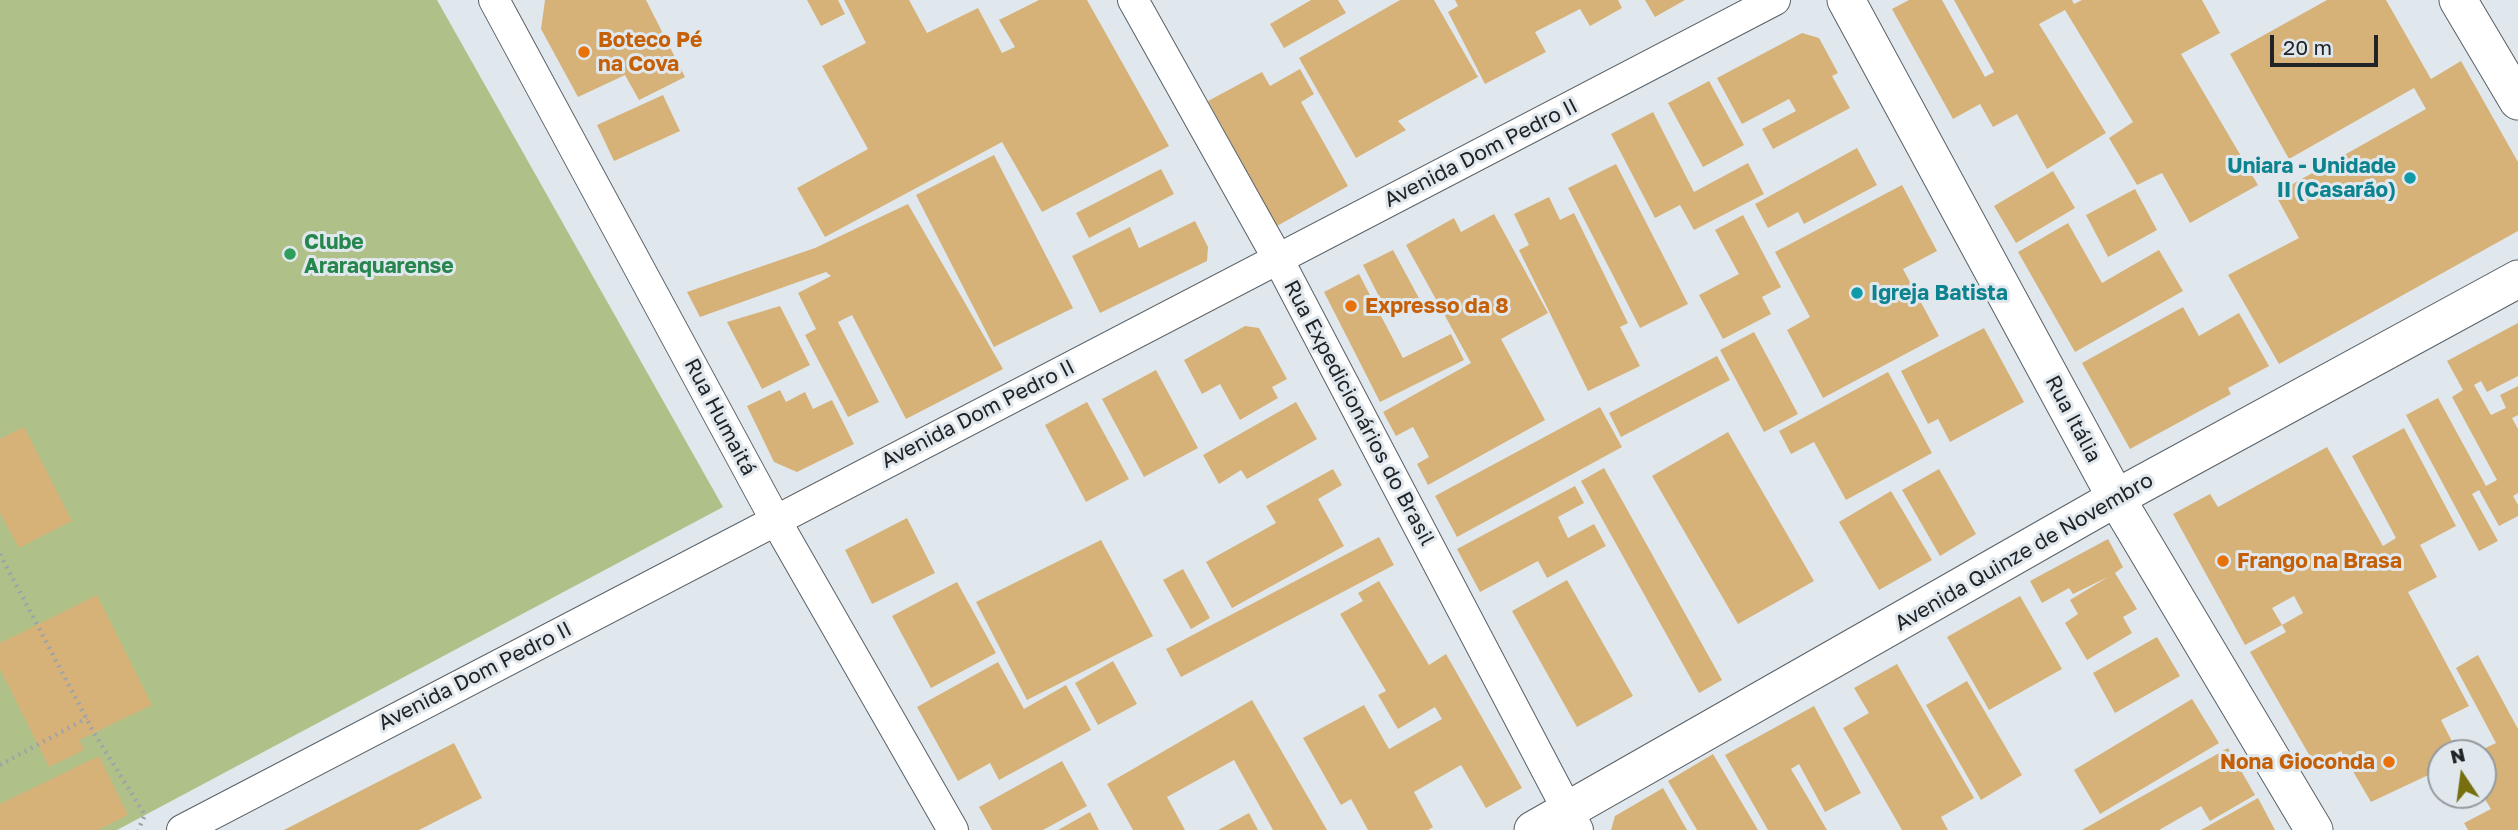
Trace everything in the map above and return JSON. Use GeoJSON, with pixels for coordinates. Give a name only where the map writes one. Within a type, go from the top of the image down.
{"type":"FeatureCollection","features":[{"type":"Feature","properties":{"kind":"street","name":"Rua Humaitá"},"geometry":{"type":"LineString","coordinates":[[494,0],[776,521],[953,830]]}},
{"type":"Feature","properties":{"kind":"street","name":"Rua Expedicionários do Brasil"},"geometry":{"type":"LineString","coordinates":[[1133,0],[1278,259],[1572,820]]}},
{"type":"Feature","properties":{"kind":"street","name":"Avenida Dom Pedro II"},"geometry":{"type":"LineString","coordinates":[[182,830],[1775,0]]}},
{"type":"Feature","properties":{"kind":"street","name":"Rua Itália"},"geometry":{"type":"LineString","coordinates":[[1846,0],[2116,498],[2314,830]]}},
{"type":"Feature","properties":{"kind":"street"},"geometry":{"type":"LineString","coordinates":[[2458,0],[2518,101]]}},
{"type":"Feature","properties":{"kind":"street","name":"Avenida Quinze de Novembro"},"geometry":{"type":"LineString","coordinates":[[1533,830],[1572,820],[2116,498],[2518,279]]}},
{"type":"Feature","properties":{"kind":"path"},"geometry":{"type":"LineString","coordinates":[[0,554],[87,718],[145,815],[138,830]]}},
{"type":"Feature","properties":{"kind":"path"},"geometry":{"type":"LineString","coordinates":[[0,765],[87,718]]}},
{"type":"Feature","properties":{"kind":"green space","name":"Clube Araraquarense"},"geometry":{"type":"Polygon","coordinates":[[[0,0],[437,0],[723,507],[117,830],[0,830],[0,0]]]}},
{"type":"Feature","properties":{"kind":"building"},"geometry":{"type":"Polygon","coordinates":[[[545,0],[646,0],[685,77],[639,100],[625,75],[578,97],[541,29],[545,0]]]}},
{"type":"Feature","properties":{"kind":"building"},"geometry":{"type":"Polygon","coordinates":[[[807,0],[838,0],[845,14],[821,26],[807,0]]]}},
{"type":"Feature","properties":{"kind":"building"},"geometry":{"type":"Polygon","coordinates":[[[844,0],[909,0],[927,33],[978,8],[1002,53],[1015,47],[999,20],[1039,0],[1087,0],[1169,146],[1042,212],[1002,142],[825,237],[797,188],[868,149],[822,66],[866,43],[844,0]]]}},
{"type":"Feature","properties":{"kind":"building"},"geometry":{"type":"Polygon","coordinates":[[[1311,0],[1338,0],[1346,13],[1284,48],[1270,24],[1311,0]]]}},
{"type":"Feature","properties":{"kind":"building"},"geometry":{"type":"Polygon","coordinates":[[[1400,0],[1434,0],[1478,77],[1398,121],[1406,130],[1356,158],[1299,58],[1400,0]]]}},
{"type":"Feature","properties":{"kind":"building"},"geometry":{"type":"Polygon","coordinates":[[[1455,0],[1618,0],[1622,8],[1590,26],[1580,9],[1535,32],[1546,52],[1485,84],[1448,12],[1458,6],[1455,0]]]}},
{"type":"Feature","properties":{"kind":"building"},"geometry":{"type":"Polygon","coordinates":[[[1645,0],[1685,0],[1655,17],[1645,0]]]}},
{"type":"Feature","properties":{"kind":"building"},"geometry":{"type":"Polygon","coordinates":[[[1909,0],[1942,0],[1985,77],[1994,72],[1954,0],[2072,0],[2074,4],[2082,0],[2202,0],[2220,33],[2181,54],[2258,185],[2190,223],[2162,173],[2137,185],[2109,138],[2133,122],[2065,10],[2039,24],[2106,133],[2047,169],[2017,114],[1993,127],[1980,104],[1953,119],[1892,9],[1909,0]]]}},
{"type":"Feature","properties":{"kind":"building","name":"Uniara - Unidade II (Casarão)"},"geometry":{"type":"Polygon","coordinates":[[[2327,0],[2386,0],[2431,79],[2461,61],[2518,162],[2518,231],[2279,364],[2228,275],[2299,238],[2275,194],[2426,109],[2414,88],[2289,159],[2230,54],[2327,0]]]}},
{"type":"Feature","properties":{"kind":"building"},"geometry":{"type":"Polygon","coordinates":[[[1802,33],[1819,38],[1838,73],[1832,76],[1850,108],[1773,149],[1762,129],[1796,111],[1789,99],[1742,124],[1717,78],[1802,33]]]}},
{"type":"Feature","properties":{"kind":"building"},"geometry":{"type":"Polygon","coordinates":[[[1300,69],[1314,94],[1301,102],[1348,186],[1277,226],[1208,101],[1262,72],[1270,86],[1300,69]]]}},
{"type":"Feature","properties":{"kind":"building"},"geometry":{"type":"Polygon","coordinates":[[[1709,81],[1744,145],[1703,167],[1668,103],[1709,81]]]}},
{"type":"Feature","properties":{"kind":"building"},"geometry":{"type":"Polygon","coordinates":[[[663,95],[680,131],[614,161],[597,125],[663,95]]]}},
{"type":"Feature","properties":{"kind":"building"},"geometry":{"type":"Polygon","coordinates":[[[1653,112],[1694,192],[1748,163],[1764,194],[1694,230],[1680,205],[1655,218],[1611,134],[1653,112]]]}},
{"type":"Feature","properties":{"kind":"building"},"geometry":{"type":"Polygon","coordinates":[[[1857,148],[1877,185],[1804,224],[1798,212],[1768,228],[1755,204],[1857,148]]]}},
{"type":"Feature","properties":{"kind":"building"},"geometry":{"type":"Polygon","coordinates":[[[994,155],[1073,308],[994,347],[916,195],[994,155]]]}},
{"type":"Feature","properties":{"kind":"building"},"geometry":{"type":"Polygon","coordinates":[[[1616,164],[1688,304],[1640,328],[1568,188],[1616,164]]]}},
{"type":"Feature","properties":{"kind":"building"},"geometry":{"type":"Polygon","coordinates":[[[1161,169],[1174,194],[1089,238],[1076,213],[1161,169]]]}},
{"type":"Feature","properties":{"kind":"building"},"geometry":{"type":"Polygon","coordinates":[[[2053,171],[2075,208],[2016,243],[1994,206],[2053,171]]]}},
{"type":"Feature","properties":{"kind":"building","name":"Igreja Batista"},"geometry":{"type":"Polygon","coordinates":[[[1902,185],[1937,251],[1903,269],[1939,336],[1823,398],[1787,330],[1810,317],[1775,252],[1902,185]]]}},
{"type":"Feature","properties":{"kind":"building"},"geometry":{"type":"Polygon","coordinates":[[[2135,189],[2157,230],[2108,257],[2086,215],[2135,189]]]}},
{"type":"Feature","properties":{"kind":"building"},"geometry":{"type":"Polygon","coordinates":[[[1549,197],[1560,220],[1574,213],[1628,323],[1620,327],[1640,366],[1588,391],[1519,250],[1529,245],[1514,214],[1549,197]]]}},
{"type":"Feature","properties":{"kind":"building"},"geometry":{"type":"Polygon","coordinates":[[[908,204],[1003,369],[906,419],[852,315],[838,322],[879,402],[848,417],[805,335],[816,329],[798,293],[831,276],[826,272],[700,317],[687,292],[815,248],[908,204]]]}},
{"type":"Feature","properties":{"kind":"building"},"geometry":{"type":"Polygon","coordinates":[[[1494,214],[1548,313],[1501,339],[1545,420],[1428,485],[1417,464],[1429,457],[1413,427],[1396,436],[1383,412],[1471,363],[1406,245],[1454,218],[1461,232],[1494,214]]]}},
{"type":"Feature","properties":{"kind":"building"},"geometry":{"type":"Polygon","coordinates":[[[1743,215],[1781,287],[1762,297],[1771,314],[1723,339],[1699,295],[1739,274],[1715,230],[1743,215]]]}},
{"type":"Feature","properties":{"kind":"building"},"geometry":{"type":"Polygon","coordinates":[[[1195,221],[1208,247],[1207,261],[1100,313],[1072,256],[1130,227],[1139,248],[1195,221]]]}},
{"type":"Feature","properties":{"kind":"building"},"geometry":{"type":"Polygon","coordinates":[[[2068,223],[2102,283],[2159,250],[2183,291],[2075,352],[2018,252],[2068,223]]]}},
{"type":"Feature","properties":{"kind":"building"},"geometry":{"type":"Polygon","coordinates":[[[1393,250],[1421,302],[1390,318],[1363,265],[1393,250]]]}},
{"type":"Feature","properties":{"kind":"building"},"geometry":{"type":"Polygon","coordinates":[[[1359,274],[1403,358],[1451,334],[1464,360],[1380,402],[1324,292],[1359,274]]]}},
{"type":"Feature","properties":{"kind":"building"},"geometry":{"type":"Polygon","coordinates":[[[780,306],[810,365],[762,389],[727,322],[780,306]]]}},
{"type":"Feature","properties":{"kind":"building"},"geometry":{"type":"Polygon","coordinates":[[[2183,307],[2199,336],[2239,313],[2269,366],[2228,388],[2231,394],[2130,449],[2082,363],[2183,307]]]}},
{"type":"Feature","properties":{"kind":"building"},"geometry":{"type":"Polygon","coordinates":[[[2518,323],[2518,376],[2487,392],[2481,381],[2474,385],[2491,415],[2506,408],[2500,395],[2518,386],[2518,415],[2512,418],[2518,429],[2518,493],[2513,496],[2518,505],[2518,516],[2499,526],[2479,490],[2472,494],[2498,541],[2479,551],[2406,415],[2438,398],[2486,486],[2497,480],[2452,397],[2463,390],[2447,361],[2518,323]]]}},
{"type":"Feature","properties":{"kind":"building"},"geometry":{"type":"Polygon","coordinates":[[[1245,326],[1259,328],[1287,379],[1272,387],[1278,398],[1240,420],[1220,384],[1202,394],[1184,360],[1245,326]]]}},
{"type":"Feature","properties":{"kind":"building"},"geometry":{"type":"Polygon","coordinates":[[[1984,328],[2024,402],[1950,442],[1938,419],[1928,424],[1901,371],[1984,328]]]}},
{"type":"Feature","properties":{"kind":"building"},"geometry":{"type":"Polygon","coordinates":[[[1754,332],[1798,414],[1764,432],[1720,350],[1754,332]]]}},
{"type":"Feature","properties":{"kind":"building"},"geometry":{"type":"Polygon","coordinates":[[[1717,356],[1730,380],[1621,437],[1609,413],[1717,356]]]}},
{"type":"Feature","properties":{"kind":"building"},"geometry":{"type":"Polygon","coordinates":[[[1156,370],[1198,448],[1144,477],[1102,399],[1156,370]]]}},
{"type":"Feature","properties":{"kind":"building"},"geometry":{"type":"Polygon","coordinates":[[[1888,372],[1932,453],[1846,500],[1814,442],[1791,454],[1779,431],[1888,372]]]}},
{"type":"Feature","properties":{"kind":"building"},"geometry":{"type":"Polygon","coordinates":[[[780,390],[786,402],[805,392],[813,409],[832,400],[854,444],[797,472],[774,462],[747,406],[780,390]]]}},
{"type":"Feature","properties":{"kind":"building"},"geometry":{"type":"Polygon","coordinates":[[[1087,402],[1129,479],[1086,502],[1045,425],[1087,402]]]}},
{"type":"Feature","properties":{"kind":"building"},"geometry":{"type":"Polygon","coordinates":[[[1296,402],[1317,439],[1247,479],[1241,470],[1219,484],[1203,455],[1296,402]]]}},
{"type":"Feature","properties":{"kind":"building"},"geometry":{"type":"Polygon","coordinates":[[[1600,407],[1622,447],[1457,537],[1435,496],[1600,407]]]}},
{"type":"Feature","properties":{"kind":"building"},"geometry":{"type":"Polygon","coordinates":[[[24,427],[72,521],[19,548],[0,513],[0,439],[24,427]]]}},
{"type":"Feature","properties":{"kind":"building"},"geometry":{"type":"Polygon","coordinates":[[[2404,428],[2456,526],[2420,545],[2437,577],[2408,592],[2469,706],[2441,720],[2451,739],[2427,739],[2427,776],[2371,802],[2341,751],[2315,765],[2250,652],[2286,632],[2282,625],[2245,645],[2173,514],[2210,494],[2218,507],[2327,447],[2383,546],[2396,538],[2352,456],[2404,428]],[[2294,596],[2272,608],[2282,625],[2303,613],[2294,596]]]}},
{"type":"Feature","properties":{"kind":"building"},"geometry":{"type":"Polygon","coordinates":[[[1728,432],[1814,581],[1738,624],[1652,476],[1728,432]]]}},
{"type":"Feature","properties":{"kind":"building"},"geometry":{"type":"Polygon","coordinates":[[[1604,468],[1722,680],[1699,693],[1581,481],[1604,468]]]}},
{"type":"Feature","properties":{"kind":"building"},"geometry":{"type":"Polygon","coordinates":[[[1333,469],[1342,485],[1318,499],[1344,546],[1232,608],[1206,562],[1276,523],[1266,506],[1333,469]]]}},
{"type":"Feature","properties":{"kind":"building"},"geometry":{"type":"Polygon","coordinates":[[[1939,469],[1976,534],[1940,556],[1902,490],[1939,469]]]}},
{"type":"Feature","properties":{"kind":"building"},"geometry":{"type":"Polygon","coordinates":[[[1575,486],[1584,503],[1558,517],[1568,538],[1594,524],[1606,546],[1547,578],[1538,561],[1480,592],[1457,549],[1575,486]]]}},
{"type":"Feature","properties":{"kind":"building"},"geometry":{"type":"Polygon","coordinates":[[[1891,491],[1932,560],[1879,590],[1839,522],[1891,491]]]}},
{"type":"Feature","properties":{"kind":"building"},"geometry":{"type":"Polygon","coordinates":[[[907,518],[935,573],[872,604],[845,550],[907,518]]]}},
{"type":"Feature","properties":{"kind":"building"},"geometry":{"type":"Polygon","coordinates":[[[1379,537],[1394,565],[1181,677],[1166,649],[1379,537]]]}},
{"type":"Feature","properties":{"kind":"building"},"geometry":{"type":"Polygon","coordinates":[[[2108,539],[2123,567],[2115,573],[2137,609],[2123,617],[2132,633],[2087,660],[2065,623],[2078,614],[2070,600],[2108,577],[2073,594],[2069,588],[2042,603],[2030,581],[2108,539]]]}},
{"type":"Feature","properties":{"kind":"building"},"geometry":{"type":"Polygon","coordinates":[[[1101,540],[1153,636],[1027,700],[976,602],[1101,540]]]}},
{"type":"Feature","properties":{"kind":"building"},"geometry":{"type":"Polygon","coordinates":[[[1183,569],[1210,618],[1191,629],[1163,580],[1183,569]]]}},
{"type":"Feature","properties":{"kind":"building"},"geometry":{"type":"Polygon","coordinates":[[[1567,580],[1633,696],[1577,727],[1512,611],[1567,580]]]}},
{"type":"Feature","properties":{"kind":"building"},"geometry":{"type":"Polygon","coordinates":[[[1379,581],[1429,665],[1446,654],[1522,788],[1486,808],[1461,765],[1414,792],[1433,827],[1428,830],[1368,830],[1351,799],[1341,805],[1303,738],[1364,705],[1389,749],[1442,719],[1435,707],[1398,729],[1378,695],[1386,691],[1340,614],[1363,601],[1358,593],[1379,581]]]}},
{"type":"Feature","properties":{"kind":"building"},"geometry":{"type":"Polygon","coordinates":[[[957,582],[996,653],[931,688],[892,616],[957,582]]]}},
{"type":"Feature","properties":{"kind":"building"},"geometry":{"type":"Polygon","coordinates":[[[97,595],[152,705],[79,740],[84,750],[49,767],[0,669],[0,643],[97,595]]]}},
{"type":"Feature","properties":{"kind":"building"},"geometry":{"type":"Polygon","coordinates":[[[2020,596],[2062,669],[1989,710],[1947,637],[2020,596]]]}},
{"type":"Feature","properties":{"kind":"building"},"geometry":{"type":"Polygon","coordinates":[[[2157,637],[2180,676],[2115,713],[2093,673],[2157,637]]]}},
{"type":"Feature","properties":{"kind":"building"},"geometry":{"type":"Polygon","coordinates":[[[2478,655],[2518,729],[2518,830],[2468,830],[2464,823],[2491,809],[2497,809],[2497,739],[2494,739],[2456,668],[2478,655]]]}},
{"type":"Feature","properties":{"kind":"building"},"geometry":{"type":"Polygon","coordinates":[[[1113,661],[1137,704],[1098,725],[1075,683],[1113,661]]]}},
{"type":"Feature","properties":{"kind":"building"},"geometry":{"type":"Polygon","coordinates":[[[998,662],[1024,709],[1066,685],[1091,730],[999,780],[990,763],[958,781],[917,707],[998,662]]]}},
{"type":"Feature","properties":{"kind":"building"},"geometry":{"type":"Polygon","coordinates":[[[1897,664],[1974,798],[1941,817],[1948,830],[1902,830],[1843,728],[1869,713],[1854,688],[1897,664]]]}},
{"type":"Feature","properties":{"kind":"building"},"geometry":{"type":"Polygon","coordinates":[[[1967,681],[2022,775],[1981,800],[1926,705],[1967,681]]]}},
{"type":"Feature","properties":{"kind":"building"},"geometry":{"type":"Polygon","coordinates":[[[2192,699],[2219,743],[2100,814],[2074,770],[2192,699]]]}},
{"type":"Feature","properties":{"kind":"building"},"geometry":{"type":"Polygon","coordinates":[[[1252,700],[1327,830],[1273,830],[1234,760],[1167,797],[1185,830],[1133,830],[1107,784],[1252,700]]]}},
{"type":"Feature","properties":{"kind":"building"},"geometry":{"type":"Polygon","coordinates":[[[1814,706],[1861,793],[1825,812],[1799,764],[1791,769],[1827,830],[1768,830],[1725,755],[1814,706]]]}},
{"type":"Feature","properties":{"kind":"building"},"geometry":{"type":"Polygon","coordinates":[[[454,743],[482,798],[419,830],[284,830],[454,743]]]}},
{"type":"Feature","properties":{"kind":"building"},"geometry":{"type":"Polygon","coordinates":[[[2228,748],[2255,795],[2210,821],[2201,806],[2159,830],[2082,830],[2228,748]]]}},
{"type":"Feature","properties":{"kind":"building"},"geometry":{"type":"Polygon","coordinates":[[[1713,754],[1758,830],[1697,830],[1668,781],[1713,754]]]}},
{"type":"Feature","properties":{"kind":"building"},"geometry":{"type":"Polygon","coordinates":[[[99,756],[128,815],[98,830],[0,830],[0,804],[99,756]]]}},
{"type":"Feature","properties":{"kind":"building"},"geometry":{"type":"Polygon","coordinates":[[[1062,761],[1087,806],[1043,830],[992,830],[979,807],[1062,761]]]}},
{"type":"Feature","properties":{"kind":"building"},"geometry":{"type":"Polygon","coordinates":[[[1663,788],[1687,830],[1611,830],[1615,816],[1663,788]]]}},
{"type":"Feature","properties":{"kind":"building"},"geometry":{"type":"Polygon","coordinates":[[[2258,798],[2275,830],[2201,830],[2258,798]]]}},
{"type":"Feature","properties":{"kind":"building"},"geometry":{"type":"Polygon","coordinates":[[[1090,812],[1099,830],[1058,830],[1090,812]]]}},
{"type":"Feature","properties":{"kind":"building"},"geometry":{"type":"Polygon","coordinates":[[[1249,813],[1258,830],[1218,830],[1249,813]]]}},
{"type":"Feature","properties":{"kind":"place","name":"Boteco Pé na Cova"},"geometry":{"type":"Point","coordinates":[584,52]}},
{"type":"Feature","properties":{"kind":"place","name":"Uniara - Unidade II (Casarão)"},"geometry":{"type":"Point","coordinates":[2410,178]}},
{"type":"Feature","properties":{"kind":"place","name":"Clube Araraquarense"},"geometry":{"type":"Point","coordinates":[290,254]}},
{"type":"Feature","properties":{"kind":"place","name":"Igreja Batista"},"geometry":{"type":"Point","coordinates":[1857,293]}},
{"type":"Feature","properties":{"kind":"place","name":"Expresso da 8"},"geometry":{"type":"Point","coordinates":[1351,306]}},
{"type":"Feature","properties":{"kind":"place","name":"Frango na Brasa"},"geometry":{"type":"Point","coordinates":[2223,561]}},
{"type":"Feature","properties":{"kind":"place","name":"Nona Gioconda"},"geometry":{"type":"Point","coordinates":[2389,762]}}]}
